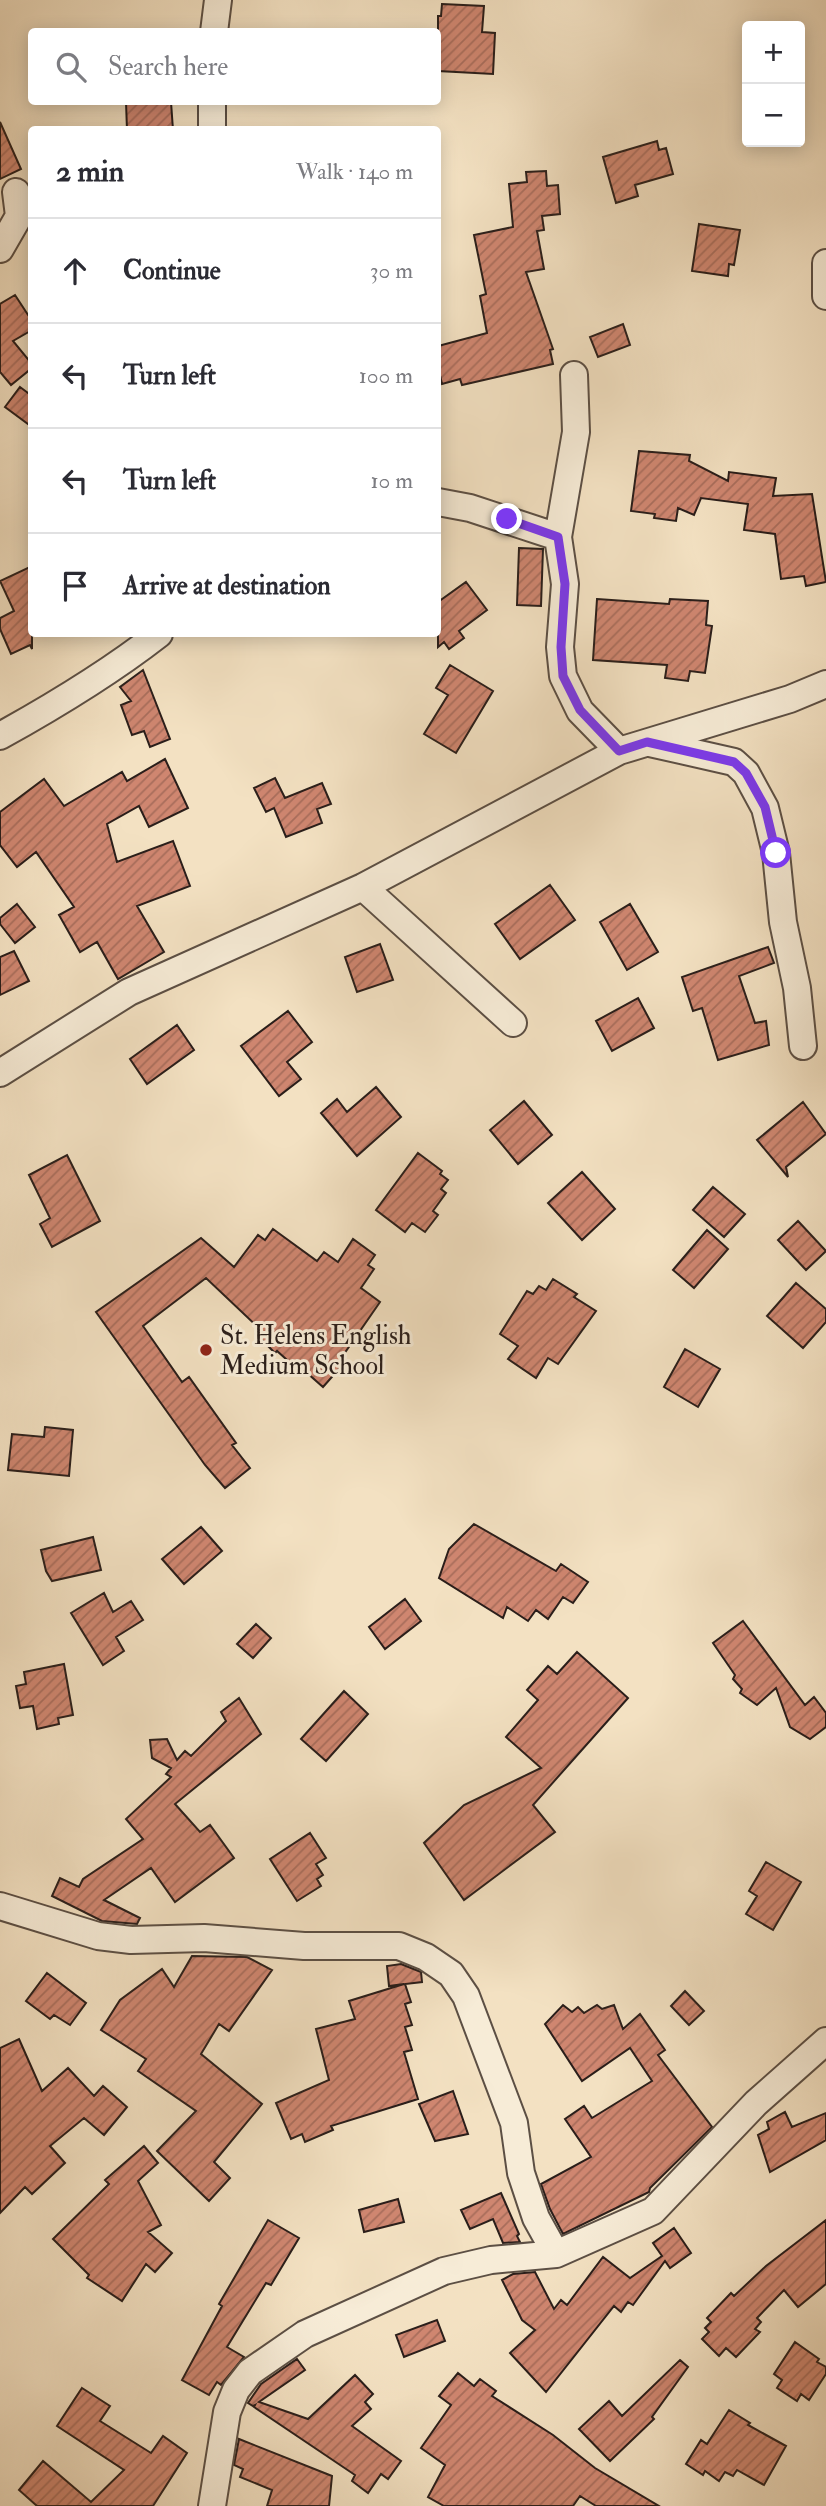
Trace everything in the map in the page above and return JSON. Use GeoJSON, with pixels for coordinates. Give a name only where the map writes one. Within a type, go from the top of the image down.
{"type":"FeatureCollection","features":[{"type":"Feature","properties":{"kind":"street"},"geometry":{"type":"LineString","coordinates":[[215,28],[218,0]]}},
{"type":"Feature","properties":{"kind":"street"},"geometry":{"type":"LineString","coordinates":[[212,105],[212,126]]}},
{"type":"Feature","properties":{"kind":"street"},"geometry":{"type":"LineString","coordinates":[[0,249],[19,216],[16,192]]}},
{"type":"Feature","properties":{"kind":"street"},"geometry":{"type":"LineString","coordinates":[[826,263],[826,296]]}},
{"type":"Feature","properties":{"kind":"street"},"geometry":{"type":"LineString","coordinates":[[573,375],[576,432],[558,537],[565,584],[561,647],[563,676],[580,710],[619,751]]}},
{"type":"Feature","properties":{"kind":"street"},"geometry":{"type":"LineString","coordinates":[[441,503],[470,508],[558,537]]}},
{"type":"Feature","properties":{"kind":"street"},"geometry":{"type":"LineString","coordinates":[[0,736],[69,698],[155,637]]}},
{"type":"Feature","properties":{"kind":"street"},"geometry":{"type":"LineString","coordinates":[[0,1073],[129,992],[363,887],[619,751],[790,699],[826,684]]}},
{"type":"Feature","properties":{"kind":"street"},"geometry":{"type":"LineString","coordinates":[[647,742],[734,762],[746,773],[765,807],[776,853],[783,922],[797,988],[803,1045]]}},
{"type":"Feature","properties":{"kind":"street"},"geometry":{"type":"LineString","coordinates":[[363,887],[513,1023]]}},
{"type":"Feature","properties":{"kind":"street"},"geometry":{"type":"LineString","coordinates":[[0,1906],[98,1936],[131,1940],[204,1938],[304,1945],[399,1946],[426,1957],[451,1974],[466,1996],[514,2123],[521,2173],[536,2218],[556,2254]]}},
{"type":"Feature","properties":{"kind":"street"},"geometry":{"type":"LineString","coordinates":[[212,2506],[227,2412],[236,2390],[250,2372],[305,2334],[444,2272],[491,2260],[556,2254],[653,2211],[756,2103],[826,2041]]}},
{"type":"Feature","properties":{"kind":"building"},"geometry":{"type":"Polygon","coordinates":[[[442,4],[484,6],[482,32],[495,33],[493,74],[441,71],[441,28],[438,28],[438,16],[441,16],[442,4]]]}},
{"type":"Feature","properties":{"kind":"building"},"geometry":{"type":"Polygon","coordinates":[[[126,105],[171,105],[173,126],[127,126],[126,105]]]}},
{"type":"Feature","properties":{"kind":"building"},"geometry":{"type":"Polygon","coordinates":[[[0,122],[21,169],[0,179],[0,122]]]}},
{"type":"Feature","properties":{"kind":"building"},"geometry":{"type":"Polygon","coordinates":[[[657,141],[659,150],[666,148],[673,174],[635,185],[638,196],[616,203],[603,157],[657,141]]]}},
{"type":"Feature","properties":{"kind":"building"},"geometry":{"type":"Polygon","coordinates":[[[546,171],[547,186],[558,185],[560,214],[542,216],[544,230],[537,231],[544,269],[526,272],[553,349],[550,350],[553,364],[462,385],[460,379],[442,384],[441,345],[487,333],[480,296],[486,294],[474,235],[513,227],[509,184],[527,182],[526,172],[546,171]]]}},
{"type":"Feature","properties":{"kind":"building"},"geometry":{"type":"Polygon","coordinates":[[[699,224],[740,230],[734,265],[729,264],[728,276],[692,271],[699,224]]]}},
{"type":"Feature","properties":{"kind":"building"},"geometry":{"type":"Polygon","coordinates":[[[15,295],[28,315],[28,332],[13,341],[28,359],[28,371],[11,385],[0,372],[0,304],[15,295]]]}},
{"type":"Feature","properties":{"kind":"building"},"geometry":{"type":"Polygon","coordinates":[[[623,324],[630,345],[598,357],[590,337],[623,324]]]}},
{"type":"Feature","properties":{"kind":"building"},"geometry":{"type":"Polygon","coordinates":[[[20,387],[28,393],[28,424],[5,407],[20,387]]]}},
{"type":"Feature","properties":{"kind":"building"},"geometry":{"type":"Polygon","coordinates":[[[639,451],[690,455],[689,461],[728,481],[729,472],[776,478],[773,496],[812,494],[826,582],[806,586],[804,576],[781,579],[775,534],[744,530],[748,504],[701,498],[694,515],[678,508],[676,521],[654,518],[655,514],[631,511],[639,451]]]}},
{"type":"Feature","properties":{"kind":"building"},"geometry":{"type":"Polygon","coordinates":[[[519,548],[543,549],[541,606],[517,605],[519,548]]]}},
{"type":"Feature","properties":{"kind":"building"},"geometry":{"type":"Polygon","coordinates":[[[28,568],[28,637],[32,637],[32,649],[30,645],[11,654],[0,629],[0,618],[14,611],[0,581],[28,568]]]}},
{"type":"Feature","properties":{"kind":"building"},"geometry":{"type":"Polygon","coordinates":[[[466,582],[487,610],[459,631],[464,638],[449,649],[444,642],[438,647],[438,637],[441,637],[441,600],[466,582]]]}},
{"type":"Feature","properties":{"kind":"building"},"geometry":{"type":"Polygon","coordinates":[[[597,599],[669,604],[670,599],[708,601],[706,625],[712,626],[705,673],[690,671],[688,681],[665,678],[667,665],[593,660],[597,599]]]}},
{"type":"Feature","properties":{"kind":"building"},"geometry":{"type":"Polygon","coordinates":[[[450,665],[493,691],[456,753],[424,734],[448,695],[436,688],[450,665]]]}},
{"type":"Feature","properties":{"kind":"building"},"geometry":{"type":"Polygon","coordinates":[[[143,670],[170,739],[150,747],[144,731],[132,735],[121,705],[131,701],[120,687],[143,670]]]}},
{"type":"Feature","properties":{"kind":"building"},"geometry":{"type":"Polygon","coordinates":[[[165,759],[188,808],[149,827],[139,806],[107,824],[117,862],[173,841],[190,886],[137,906],[164,952],[118,979],[97,942],[80,952],[59,915],[74,907],[36,852],[17,867],[0,845],[0,812],[44,779],[64,806],[122,772],[127,781],[165,759]]]}},
{"type":"Feature","properties":{"kind":"building"},"geometry":{"type":"Polygon","coordinates":[[[275,778],[285,798],[322,783],[331,804],[317,809],[322,823],[286,837],[274,808],[266,812],[254,788],[275,778]]]}},
{"type":"Feature","properties":{"kind":"building"},"geometry":{"type":"Polygon","coordinates":[[[550,885],[575,920],[520,959],[495,924],[550,885]]]}},
{"type":"Feature","properties":{"kind":"building"},"geometry":{"type":"Polygon","coordinates":[[[17,904],[35,927],[15,943],[0,924],[0,918],[17,904]]]}},
{"type":"Feature","properties":{"kind":"building"},"geometry":{"type":"Polygon","coordinates":[[[630,904],[658,952],[627,970],[600,922],[630,904]]]}},
{"type":"Feature","properties":{"kind":"building"},"geometry":{"type":"Polygon","coordinates":[[[380,944],[393,980],[357,992],[345,957],[380,944]]]}},
{"type":"Feature","properties":{"kind":"building"},"geometry":{"type":"Polygon","coordinates":[[[768,947],[774,963],[739,976],[755,1023],[766,1021],[769,1045],[718,1060],[702,1008],[693,1011],[682,977],[768,947]]]}},
{"type":"Feature","properties":{"kind":"building"},"geometry":{"type":"Polygon","coordinates":[[[14,951],[29,981],[0,995],[0,957],[14,951]]]}},
{"type":"Feature","properties":{"kind":"building"},"geometry":{"type":"Polygon","coordinates":[[[638,998],[654,1028],[612,1051],[596,1021],[638,998]]]}},
{"type":"Feature","properties":{"kind":"building"},"geometry":{"type":"Polygon","coordinates":[[[288,1011],[312,1042],[287,1062],[301,1079],[279,1096],[241,1046],[288,1011]]]}},
{"type":"Feature","properties":{"kind":"building"},"geometry":{"type":"Polygon","coordinates":[[[177,1025],[194,1050],[147,1084],[130,1059],[177,1025]]]}},
{"type":"Feature","properties":{"kind":"building"},"geometry":{"type":"Polygon","coordinates":[[[376,1087],[401,1117],[357,1156],[321,1113],[337,1099],[347,1112],[376,1087]]]}},
{"type":"Feature","properties":{"kind":"building"},"geometry":{"type":"Polygon","coordinates":[[[524,1101],[552,1135],[518,1164],[490,1130],[524,1101]]]}},
{"type":"Feature","properties":{"kind":"building"},"geometry":{"type":"Polygon","coordinates":[[[803,1102],[826,1134],[786,1167],[788,1177],[757,1140],[803,1102]]]}},
{"type":"Feature","properties":{"kind":"building"},"geometry":{"type":"Polygon","coordinates":[[[418,1153],[442,1171],[440,1174],[448,1180],[441,1189],[446,1193],[433,1211],[438,1215],[425,1232],[412,1223],[405,1232],[376,1210],[418,1153]]]}},
{"type":"Feature","properties":{"kind":"building"},"geometry":{"type":"Polygon","coordinates":[[[67,1155],[100,1221],[52,1247],[40,1224],[50,1218],[29,1175],[67,1155]]]}},
{"type":"Feature","properties":{"kind":"building"},"geometry":{"type":"Polygon","coordinates":[[[582,1172],[615,1209],[582,1240],[548,1203],[582,1172]]]}},
{"type":"Feature","properties":{"kind":"building"},"geometry":{"type":"Polygon","coordinates":[[[713,1187],[745,1214],[724,1237],[693,1210],[713,1187]]]}},
{"type":"Feature","properties":{"kind":"building"},"geometry":{"type":"Polygon","coordinates":[[[798,1221],[826,1251],[806,1270],[778,1240],[798,1221]]]}},
{"type":"Feature","properties":{"kind":"building"},"geometry":{"type":"Polygon","coordinates":[[[273,1229],[317,1261],[324,1252],[338,1262],[353,1239],[375,1255],[368,1265],[374,1269],[361,1288],[380,1302],[342,1357],[346,1361],[323,1387],[298,1365],[296,1368],[277,1351],[275,1353],[256,1334],[261,1330],[206,1278],[143,1326],[182,1382],[189,1377],[236,1443],[232,1445],[250,1468],[225,1488],[205,1465],[96,1312],[201,1238],[234,1267],[258,1235],[265,1240],[273,1229]]]}},
{"type":"Feature","properties":{"kind":"building"},"geometry":{"type":"Polygon","coordinates":[[[707,1230],[728,1249],[694,1288],[673,1270],[707,1230]]]}},
{"type":"Feature","properties":{"kind":"building"},"geometry":{"type":"Polygon","coordinates":[[[553,1279],[577,1294],[574,1297],[596,1311],[558,1364],[548,1358],[536,1378],[508,1359],[518,1346],[500,1334],[527,1291],[533,1294],[539,1286],[546,1290],[553,1279]]]}},
{"type":"Feature","properties":{"kind":"building"},"geometry":{"type":"Polygon","coordinates":[[[796,1283],[826,1309],[826,1322],[803,1348],[767,1316],[796,1283]]]}},
{"type":"Feature","properties":{"kind":"building"},"geometry":{"type":"Polygon","coordinates":[[[685,1349],[720,1369],[698,1407],[664,1387],[685,1349]]]}},
{"type":"Feature","properties":{"kind":"building"},"geometry":{"type":"Polygon","coordinates":[[[45,1427],[73,1430],[69,1476],[8,1470],[12,1434],[44,1437],[45,1427]]]}},
{"type":"Feature","properties":{"kind":"building"},"geometry":{"type":"Polygon","coordinates":[[[474,1524],[556,1571],[561,1564],[588,1582],[573,1603],[563,1597],[548,1619],[536,1610],[528,1621],[507,1607],[503,1618],[439,1578],[449,1549],[474,1524]]]}},
{"type":"Feature","properties":{"kind":"building"},"geometry":{"type":"Polygon","coordinates":[[[201,1527],[222,1551],[184,1584],[162,1559],[201,1527]]]}},
{"type":"Feature","properties":{"kind":"building"},"geometry":{"type":"Polygon","coordinates":[[[93,1537],[101,1570],[52,1581],[46,1571],[41,1550],[93,1537]]]}},
{"type":"Feature","properties":{"kind":"building"},"geometry":{"type":"Polygon","coordinates":[[[104,1593],[113,1612],[131,1601],[143,1620],[116,1637],[124,1651],[103,1665],[71,1613],[104,1593]]]}},
{"type":"Feature","properties":{"kind":"building"},"geometry":{"type":"Polygon","coordinates":[[[405,1599],[421,1621],[385,1649],[369,1627],[405,1599]]]}},
{"type":"Feature","properties":{"kind":"building"},"geometry":{"type":"Polygon","coordinates":[[[743,1621],[805,1705],[814,1697],[826,1713],[826,1727],[810,1739],[790,1727],[776,1688],[757,1705],[740,1693],[742,1689],[733,1679],[735,1675],[713,1643],[743,1621]]]}},
{"type":"Feature","properties":{"kind":"building"},"geometry":{"type":"Polygon","coordinates":[[[256,1624],[271,1638],[253,1658],[237,1644],[256,1624]]]}},
{"type":"Feature","properties":{"kind":"building"},"geometry":{"type":"Polygon","coordinates":[[[577,1652],[628,1698],[533,1805],[555,1832],[464,1900],[424,1843],[464,1805],[541,1768],[506,1737],[538,1700],[527,1690],[548,1666],[557,1674],[577,1652]]]}},
{"type":"Feature","properties":{"kind":"building"},"geometry":{"type":"Polygon","coordinates":[[[64,1664],[73,1715],[58,1718],[59,1724],[37,1729],[33,1706],[20,1708],[16,1686],[26,1684],[24,1672],[64,1664]]]}},
{"type":"Feature","properties":{"kind":"building"},"geometry":{"type":"Polygon","coordinates":[[[344,1691],[368,1714],[326,1761],[301,1739],[344,1691]]]}},
{"type":"Feature","properties":{"kind":"building"},"geometry":{"type":"Polygon","coordinates":[[[239,1698],[261,1734],[175,1804],[200,1832],[210,1825],[234,1858],[175,1902],[151,1868],[104,1900],[140,1918],[137,1924],[102,1921],[52,1896],[60,1878],[79,1887],[83,1879],[143,1839],[126,1819],[171,1777],[166,1774],[171,1768],[152,1758],[150,1740],[167,1739],[177,1760],[185,1751],[191,1756],[226,1721],[221,1712],[239,1698]]]}},
{"type":"Feature","properties":{"kind":"building"},"geometry":{"type":"Polygon","coordinates":[[[310,1833],[326,1858],[316,1864],[323,1875],[317,1879],[321,1886],[297,1901],[270,1859],[310,1833]]]}},
{"type":"Feature","properties":{"kind":"building"},"geometry":{"type":"Polygon","coordinates":[[[766,1862],[801,1882],[773,1930],[746,1914],[757,1896],[749,1891],[766,1862]]]}},
{"type":"Feature","properties":{"kind":"building"},"geometry":{"type":"Polygon","coordinates":[[[192,1956],[247,1957],[272,1970],[229,2031],[219,2024],[201,2054],[262,2104],[214,2162],[230,2178],[209,2201],[157,2151],[196,2111],[138,2071],[146,2059],[101,2030],[120,2000],[162,1969],[174,1987],[192,1956]]]}},
{"type":"Feature","properties":{"kind":"building"},"geometry":{"type":"Polygon","coordinates":[[[401,1964],[421,1972],[422,1982],[405,1984],[411,2002],[405,2004],[412,2025],[405,2027],[412,2050],[404,2052],[418,2099],[331,2126],[333,2130],[305,2142],[302,2134],[291,2139],[276,2103],[329,2080],[316,2029],[355,2019],[349,2001],[404,1984],[389,1986],[387,1966],[401,1964]]]}},
{"type":"Feature","properties":{"kind":"building"},"geometry":{"type":"Polygon","coordinates":[[[47,1973],[86,2003],[70,2025],[54,2015],[50,2019],[26,2001],[47,1973]]]}},
{"type":"Feature","properties":{"kind":"building"},"geometry":{"type":"Polygon","coordinates":[[[685,1991],[704,2011],[689,2025],[671,2006],[685,1991]]]}},
{"type":"Feature","properties":{"kind":"building"},"geometry":{"type":"Polygon","coordinates":[[[563,2005],[572,2012],[578,2007],[584,2013],[597,2005],[602,2009],[614,2005],[623,2029],[640,2014],[665,2050],[658,2055],[712,2127],[649,2192],[563,2234],[541,2184],[591,2157],[565,2119],[584,2106],[592,2118],[652,2081],[630,2048],[582,2081],[545,2024],[563,2005]]]}},
{"type":"Feature","properties":{"kind":"building"},"geometry":{"type":"Polygon","coordinates":[[[19,2039],[42,2091],[68,2068],[94,2096],[103,2086],[127,2107],[104,2135],[84,2118],[50,2146],[65,2163],[32,2194],[25,2187],[0,2213],[0,2048],[19,2039]]]}},
{"type":"Feature","properties":{"kind":"building"},"geometry":{"type":"Polygon","coordinates":[[[453,2091],[468,2134],[435,2141],[419,2104],[453,2091]]]}},
{"type":"Feature","properties":{"kind":"building"},"geometry":{"type":"Polygon","coordinates":[[[785,2112],[792,2127],[826,2113],[826,2140],[770,2172],[758,2135],[769,2129],[767,2122],[785,2112]]]}},
{"type":"Feature","properties":{"kind":"building"},"geometry":{"type":"Polygon","coordinates":[[[144,2146],[158,2163],[138,2181],[161,2225],[148,2232],[172,2253],[155,2272],[146,2264],[122,2301],[87,2278],[89,2275],[53,2239],[109,2184],[105,2180],[144,2146]]]}},
{"type":"Feature","properties":{"kind":"building"},"geometry":{"type":"Polygon","coordinates":[[[501,2193],[520,2242],[503,2243],[493,2219],[470,2229],[461,2210],[501,2193]]]}},
{"type":"Feature","properties":{"kind":"building"},"geometry":{"type":"Polygon","coordinates":[[[398,2199],[404,2222],[364,2232],[359,2210],[398,2199]]]}},
{"type":"Feature","properties":{"kind":"building"},"geometry":{"type":"Polygon","coordinates":[[[268,2220],[299,2238],[271,2285],[266,2283],[227,2347],[244,2357],[221,2385],[217,2382],[209,2395],[182,2380],[222,2306],[219,2304],[268,2220]]]}},
{"type":"Feature","properties":{"kind":"building"},"geometry":{"type":"Polygon","coordinates":[[[826,2220],[826,2284],[798,2307],[784,2290],[757,2318],[761,2322],[755,2329],[760,2332],[736,2357],[726,2348],[719,2356],[702,2339],[709,2332],[705,2328],[711,2322],[707,2318],[731,2293],[734,2296],[766,2266],[826,2220]]]}},
{"type":"Feature","properties":{"kind":"building"},"geometry":{"type":"Polygon","coordinates":[[[674,2228],[691,2253],[670,2268],[665,2261],[633,2305],[628,2302],[621,2312],[614,2306],[546,2392],[510,2353],[535,2330],[522,2320],[502,2280],[513,2274],[535,2272],[554,2309],[561,2300],[567,2305],[603,2257],[630,2278],[662,2256],[653,2243],[674,2228]]]}},
{"type":"Feature","properties":{"kind":"building"},"geometry":{"type":"Polygon","coordinates":[[[437,2320],[445,2341],[404,2357],[396,2335],[437,2320]]]}},
{"type":"Feature","properties":{"kind":"building"},"geometry":{"type":"Polygon","coordinates":[[[795,2342],[826,2367],[826,2374],[809,2400],[801,2394],[797,2401],[777,2388],[782,2380],[774,2374],[795,2342]]]}},
{"type":"Feature","properties":{"kind":"building"},"geometry":{"type":"Polygon","coordinates":[[[297,2359],[305,2370],[259,2402],[308,2419],[355,2375],[373,2394],[365,2402],[371,2409],[352,2426],[401,2461],[388,2479],[381,2474],[368,2493],[352,2481],[355,2475],[254,2407],[255,2405],[248,2403],[261,2384],[297,2359]]]}},
{"type":"Feature","properties":{"kind":"building"},"geometry":{"type":"Polygon","coordinates":[[[680,2360],[688,2367],[652,2417],[654,2419],[610,2461],[579,2429],[609,2401],[622,2416],[680,2360]]]}},
{"type":"Feature","properties":{"kind":"building"},"geometry":{"type":"Polygon","coordinates":[[[458,2373],[474,2386],[480,2379],[496,2391],[492,2396],[553,2435],[595,2468],[659,2506],[596,2506],[580,2496],[573,2506],[444,2506],[428,2497],[445,2465],[421,2448],[451,2405],[439,2396],[458,2373]]]}},
{"type":"Feature","properties":{"kind":"building"},"geometry":{"type":"Polygon","coordinates":[[[82,2388],[110,2406],[100,2421],[151,2453],[163,2436],[187,2453],[153,2506],[37,2506],[19,2490],[43,2461],[91,2502],[124,2470],[57,2426],[82,2388]]]}},
{"type":"Feature","properties":{"kind":"building"},"geometry":{"type":"Polygon","coordinates":[[[729,2410],[750,2423],[748,2425],[786,2446],[764,2485],[737,2470],[733,2476],[725,2472],[719,2481],[705,2471],[703,2475],[686,2464],[701,2440],[707,2444],[729,2410]]]}},
{"type":"Feature","properties":{"kind":"building"},"geometry":{"type":"Polygon","coordinates":[[[239,2439],[332,2476],[329,2506],[267,2506],[272,2490],[240,2477],[243,2469],[234,2465],[239,2439]]]}},
{"type":"Feature","properties":{"kind":"place","name":"St. Helens English Medium School"},"geometry":{"type":"Point","coordinates":[206,1350]}},
{"type":"Feature","properties":{"kind":"route"},"geometry":{"type":"LineString","coordinates":[[507,519],[558,537],[565,584],[561,647],[563,676],[580,710],[619,751],[647,742],[734,762],[746,773],[765,807],[776,853]]}}]}
